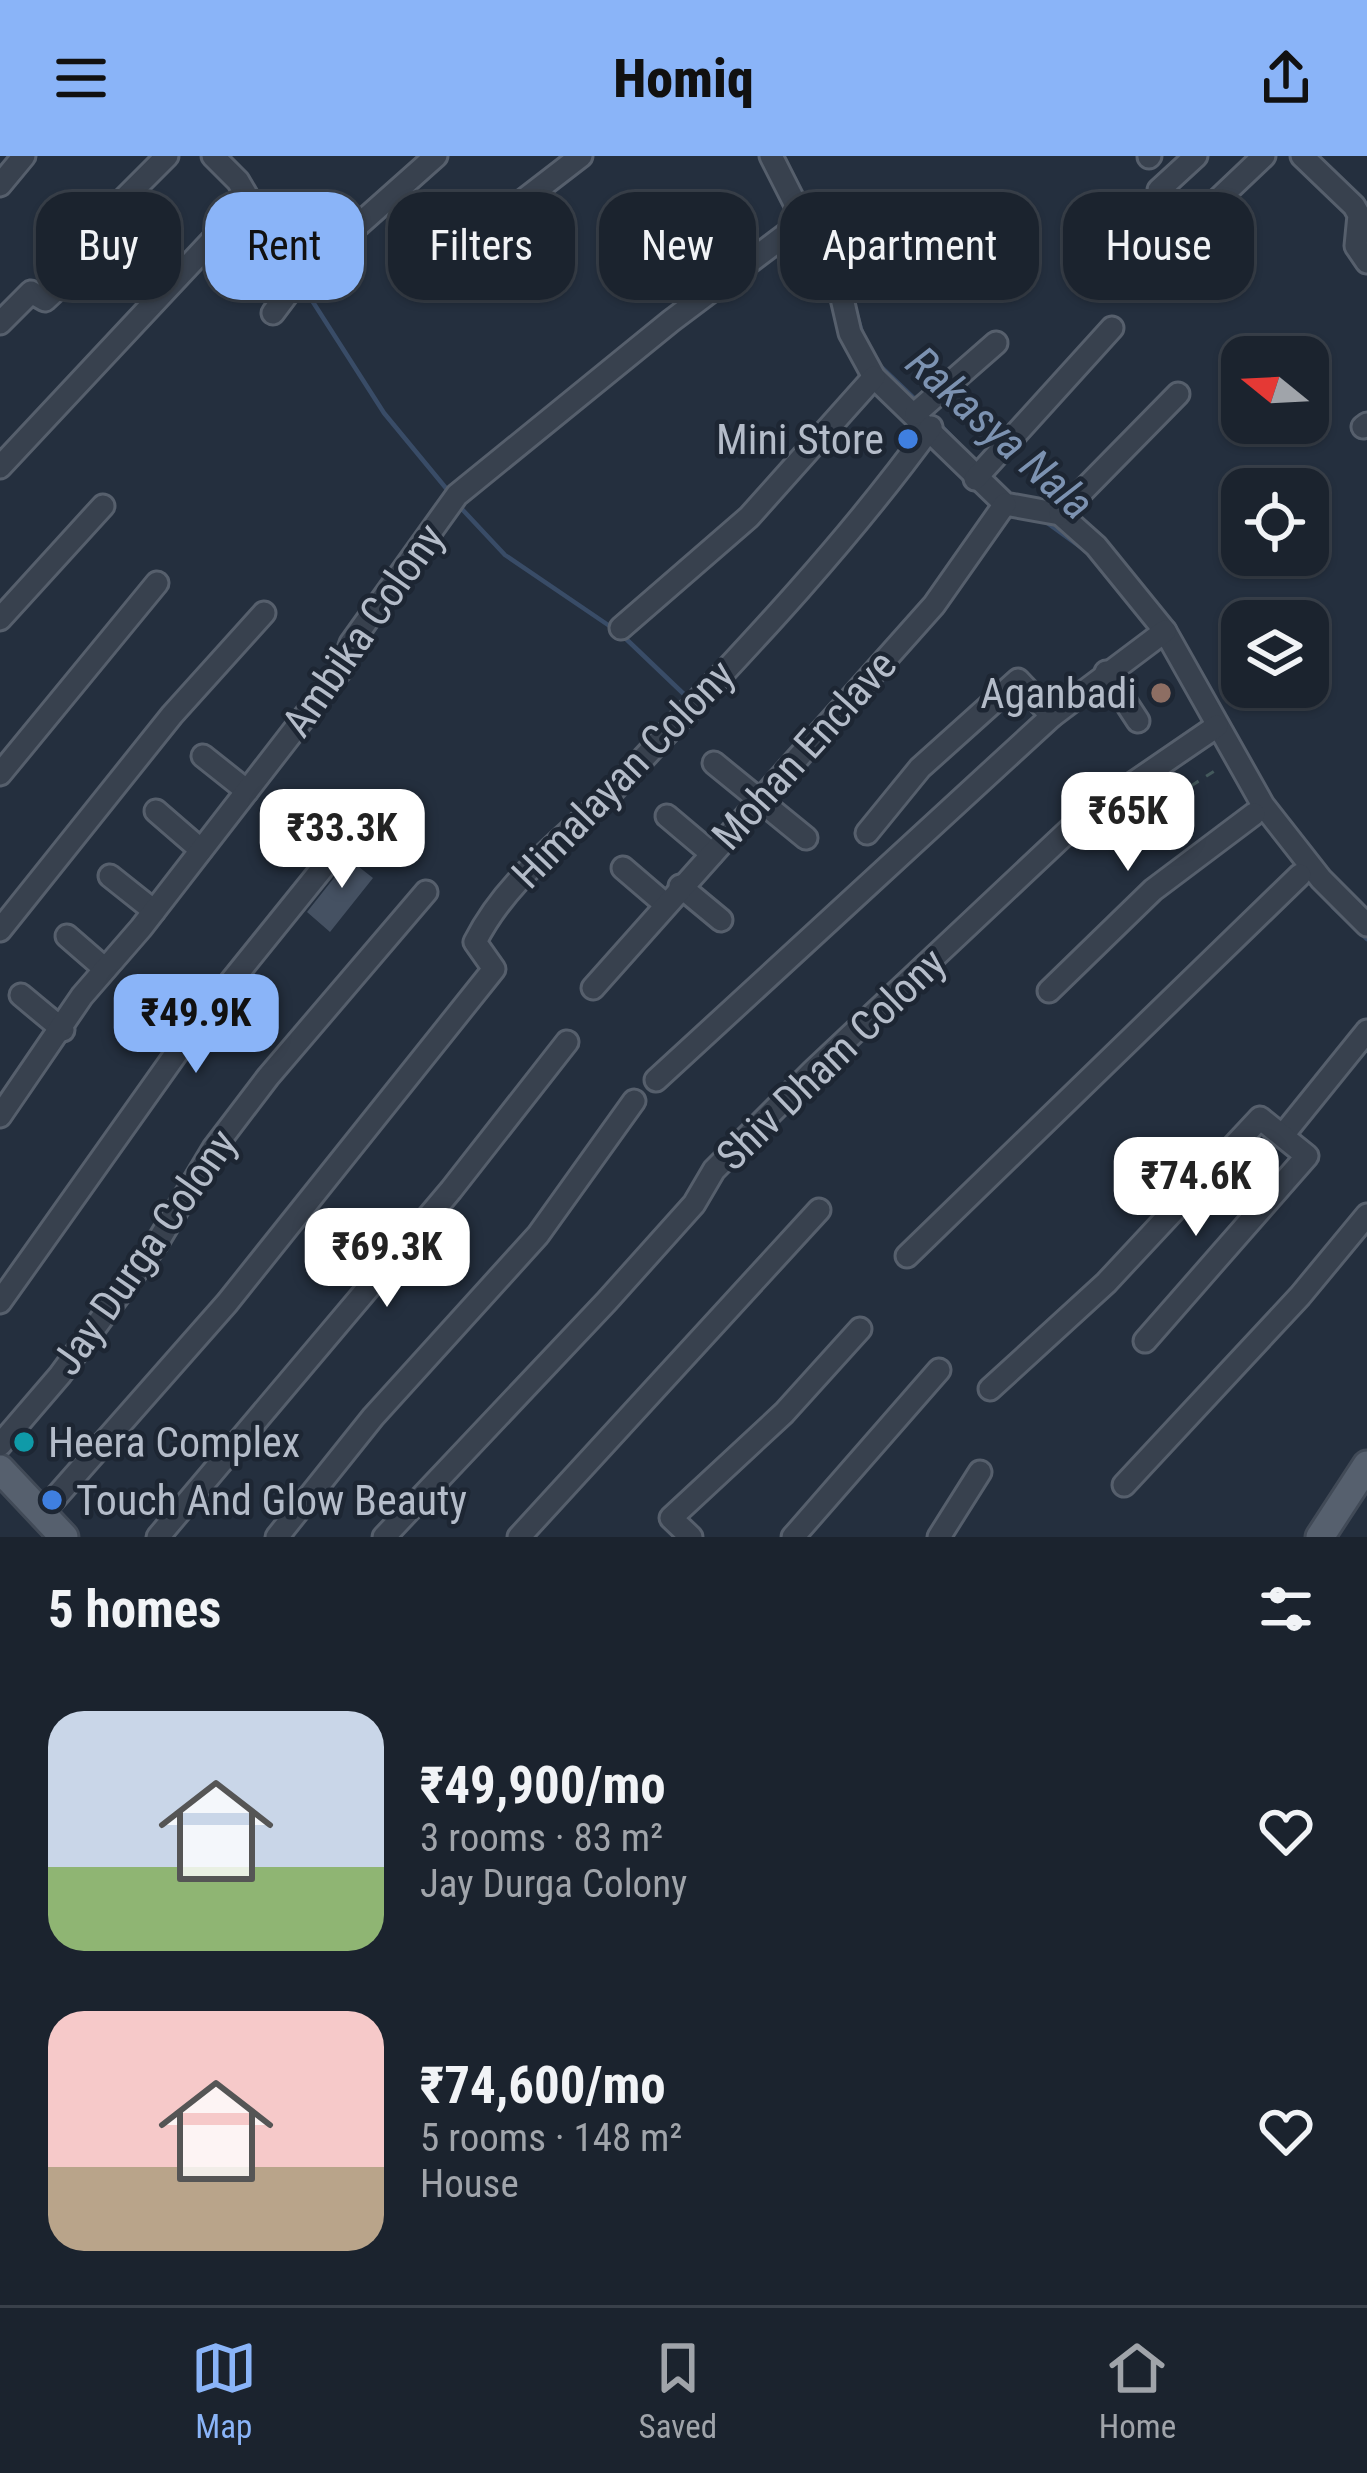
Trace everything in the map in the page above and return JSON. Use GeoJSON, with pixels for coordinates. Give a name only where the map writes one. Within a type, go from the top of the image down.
{"type":"FeatureCollection","features":[{"type":"Feature","properties":{"kind":"main road"},"geometry":{"type":"LineString","coordinates":[[1,1465],[49,1528]]}},
{"type":"Feature","properties":{"kind":"main road"},"geometry":{"type":"LineString","coordinates":[[1320,1537],[1367,1465]]}},
{"type":"Feature","properties":{"kind":"street"},"geometry":{"type":"LineString","coordinates":[[0,184],[24,156]]}},
{"type":"Feature","properties":{"kind":"street"},"geometry":{"type":"LineString","coordinates":[[0,323],[33,291],[45,300],[94,254],[85,238],[167,156]]}},
{"type":"Feature","properties":{"kind":"street"},"geometry":{"type":"LineString","coordinates":[[0,467],[252,205],[213,156]]}},
{"type":"Feature","properties":{"kind":"street"},"geometry":{"type":"LineString","coordinates":[[273,313],[300,277],[436,156]]}},
{"type":"Feature","properties":{"kind":"street"},"geometry":{"type":"LineString","coordinates":[[531,192],[581,156]]}},
{"type":"Feature","properties":{"kind":"street"},"geometry":{"type":"LineString","coordinates":[[771,156],[789,192]]}},
{"type":"Feature","properties":{"kind":"street"},"geometry":{"type":"LineString","coordinates":[[1159,190],[1196,156]]}},
{"type":"Feature","properties":{"kind":"street"},"geometry":{"type":"LineString","coordinates":[[1226,192],[1264,156]]}},
{"type":"Feature","properties":{"kind":"street"},"geometry":{"type":"LineString","coordinates":[[1301,156],[1354,206],[1363,224],[1356,246],[1367,262]]}},
{"type":"Feature","properties":{"kind":"street","name":"Ambika Colony"},"geometry":{"type":"LineString","coordinates":[[0,1116],[82,996],[344,668],[351,643],[457,495],[670,321],[780,239]]}},
{"type":"Feature","properties":{"kind":"street"},"geometry":{"type":"LineString","coordinates":[[839,300],[874,377],[923,412],[1021,506],[1060,514],[1096,546],[1165,631],[1263,805],[1367,925]]}},
{"type":"Feature","properties":{"kind":"street"},"geometry":{"type":"LineString","coordinates":[[982,473],[1112,328]]}},
{"type":"Feature","properties":{"kind":"street"},"geometry":{"type":"LineString","coordinates":[[923,412],[996,343]]}},
{"type":"Feature","properties":{"kind":"street"},"geometry":{"type":"LineString","coordinates":[[620,628],[748,517],[874,377]]}},
{"type":"Feature","properties":{"kind":"street"},"geometry":{"type":"LineString","coordinates":[[1060,514],[1178,394]]}},
{"type":"Feature","properties":{"kind":"street","name":"Himalayan Colony"},"geometry":{"type":"LineString","coordinates":[[49,1528],[494,969],[475,942],[502,897],[617,787],[825,564],[923,412]]}},
{"type":"Feature","properties":{"kind":"street"},"geometry":{"type":"LineString","coordinates":[[0,619],[103,506]]}},
{"type":"Feature","properties":{"kind":"street","name":"Mohan Enclave"},"geometry":{"type":"LineString","coordinates":[[593,988],[1021,506]]}},
{"type":"Feature","properties":{"kind":"street"},"geometry":{"type":"LineString","coordinates":[[0,774],[157,583]]}},
{"type":"Feature","properties":{"kind":"street"},"geometry":{"type":"LineString","coordinates":[[0,930],[172,715],[264,613]]}},
{"type":"Feature","properties":{"kind":"street"},"geometry":{"type":"LineString","coordinates":[[656,1080],[1052,716],[1165,631]]}},
{"type":"Feature","properties":{"kind":"street"},"geometry":{"type":"LineString","coordinates":[[1106,672],[1138,721]]}},
{"type":"Feature","properties":{"kind":"street"},"geometry":{"type":"LineString","coordinates":[[867,833],[920,768],[1018,680],[1052,716]]}},
{"type":"Feature","properties":{"kind":"street"},"geometry":{"type":"LineString","coordinates":[[1217,726],[1213,742],[1254,814],[1319,893],[1340,898]]}},
{"type":"Feature","properties":{"kind":"street","name":"Shiv Dham Colony"},"geometry":{"type":"LineString","coordinates":[[384,1537],[622,1285],[694,1204],[714,1170],[813,1071],[1081,819],[1157,761],[1217,726]]}},
{"type":"Feature","properties":{"kind":"street"},"geometry":{"type":"LineString","coordinates":[[203,756],[247,791]]}},
{"type":"Feature","properties":{"kind":"street"},"geometry":{"type":"LineString","coordinates":[[713,763],[806,838]]}},
{"type":"Feature","properties":{"kind":"street"},"geometry":{"type":"LineString","coordinates":[[156,811],[201,850]]}},
{"type":"Feature","properties":{"kind":"street"},"geometry":{"type":"LineString","coordinates":[[1049,991],[1153,890],[1254,814]]}},
{"type":"Feature","properties":{"kind":"street"},"geometry":{"type":"LineString","coordinates":[[667,816],[712,854]]}},
{"type":"Feature","properties":{"kind":"street"},"geometry":{"type":"LineString","coordinates":[[0,1302],[200,1020],[359,823]]}},
{"type":"Feature","properties":{"kind":"street"},"geometry":{"type":"LineString","coordinates":[[623,868],[721,920]]}},
{"type":"Feature","properties":{"kind":"street"},"geometry":{"type":"LineString","coordinates":[[907,1256],[1300,874]]}},
{"type":"Feature","properties":{"kind":"street"},"geometry":{"type":"LineString","coordinates":[[110,876],[154,911]]}},
{"type":"Feature","properties":{"kind":"street","name":"Jay Durga Colony"},"geometry":{"type":"LineString","coordinates":[[1,1465],[157,1243],[214,1148],[426,892]]}},
{"type":"Feature","properties":{"kind":"street"},"geometry":{"type":"LineString","coordinates":[[67,936],[105,969]]}},
{"type":"Feature","properties":{"kind":"street"},"geometry":{"type":"LineString","coordinates":[[21,995],[63,1030]]}},
{"type":"Feature","properties":{"kind":"street"},"geometry":{"type":"LineString","coordinates":[[1283,1135],[1367,1031]]}},
{"type":"Feature","properties":{"kind":"street"},"geometry":{"type":"LineString","coordinates":[[158,1537],[451,1190],[567,1042]]}},
{"type":"Feature","properties":{"kind":"street"},"geometry":{"type":"LineString","coordinates":[[277,1537],[358,1434],[538,1235],[634,1101]]}},
{"type":"Feature","properties":{"kind":"street"},"geometry":{"type":"LineString","coordinates":[[990,1389],[1106,1283],[1260,1118],[1307,1156],[1145,1340]]}},
{"type":"Feature","properties":{"kind":"street"},"geometry":{"type":"LineString","coordinates":[[519,1537],[819,1210]]}},
{"type":"Feature","properties":{"kind":"street"},"geometry":{"type":"LineString","coordinates":[[1124,1485],[1300,1296],[1367,1215]]}},
{"type":"Feature","properties":{"kind":"street"},"geometry":{"type":"LineString","coordinates":[[691,1537],[671,1518],[784,1413],[860,1329]]}},
{"type":"Feature","properties":{"kind":"street"},"geometry":{"type":"LineString","coordinates":[[793,1537],[938,1370]]}},
{"type":"Feature","properties":{"kind":"street"},"geometry":{"type":"LineString","coordinates":[[938,1537],[980,1472]]}},
{"type":"Feature","properties":{"kind":"path"},"geometry":{"type":"LineString","coordinates":[[1191,786],[1225,764]]}},
{"type":"Feature","properties":{"kind":"building"},"geometry":{"type":"Polygon","coordinates":[[[360,845],[370,853],[359,867],[373,878],[330,932],[307,912],[360,845]]]}},
{"type":"Feature","properties":{"kind":"waterway"},"geometry":{"type":"LineString","coordinates":[[312,300],[384,413],[450,493]]}},
{"type":"Feature","properties":{"kind":"waterway","name":"Rakasya Nala"},"geometry":{"type":"LineString","coordinates":[[852,300],[863,336]]}},
{"type":"Feature","properties":{"kind":"waterway","name":"Rakasya Nala"},"geometry":{"type":"LineString","coordinates":[[876,362],[920,404]]}},
{"type":"Feature","properties":{"kind":"waterway","name":"Rakasya Nala"},"geometry":{"type":"LineString","coordinates":[[928,412],[974,460]]}},
{"type":"Feature","properties":{"kind":"waterway"},"geometry":{"type":"LineString","coordinates":[[460,507],[505,555],[614,629]]}},
{"type":"Feature","properties":{"kind":"waterway","name":"Rakasya Nala"},"geometry":{"type":"LineString","coordinates":[[1046,522],[1090,554]]}},
{"type":"Feature","properties":{"kind":"waterway"},"geometry":{"type":"LineString","coordinates":[[623,636],[689,699]]}},
{"type":"Feature","properties":{"kind":"waterway","name":"Rakasya Nala"},"geometry":{"type":"LineString","coordinates":[[1333,907],[1367,939]]}},
{"type":"Feature","properties":{"kind":"place","name":"Mini Store"},"geometry":{"type":"Point","coordinates":[908,439]}},
{"type":"Feature","properties":{"kind":"place","name":"Aganbadi"},"geometry":{"type":"Point","coordinates":[1161,693]}},
{"type":"Feature","properties":{"kind":"place","name":"Heera Complex"},"geometry":{"type":"Point","coordinates":[24,1442]}},
{"type":"Feature","properties":{"kind":"place","name":"Touch And Glow Beauty"},"geometry":{"type":"Point","coordinates":[52,1500]}}]}
